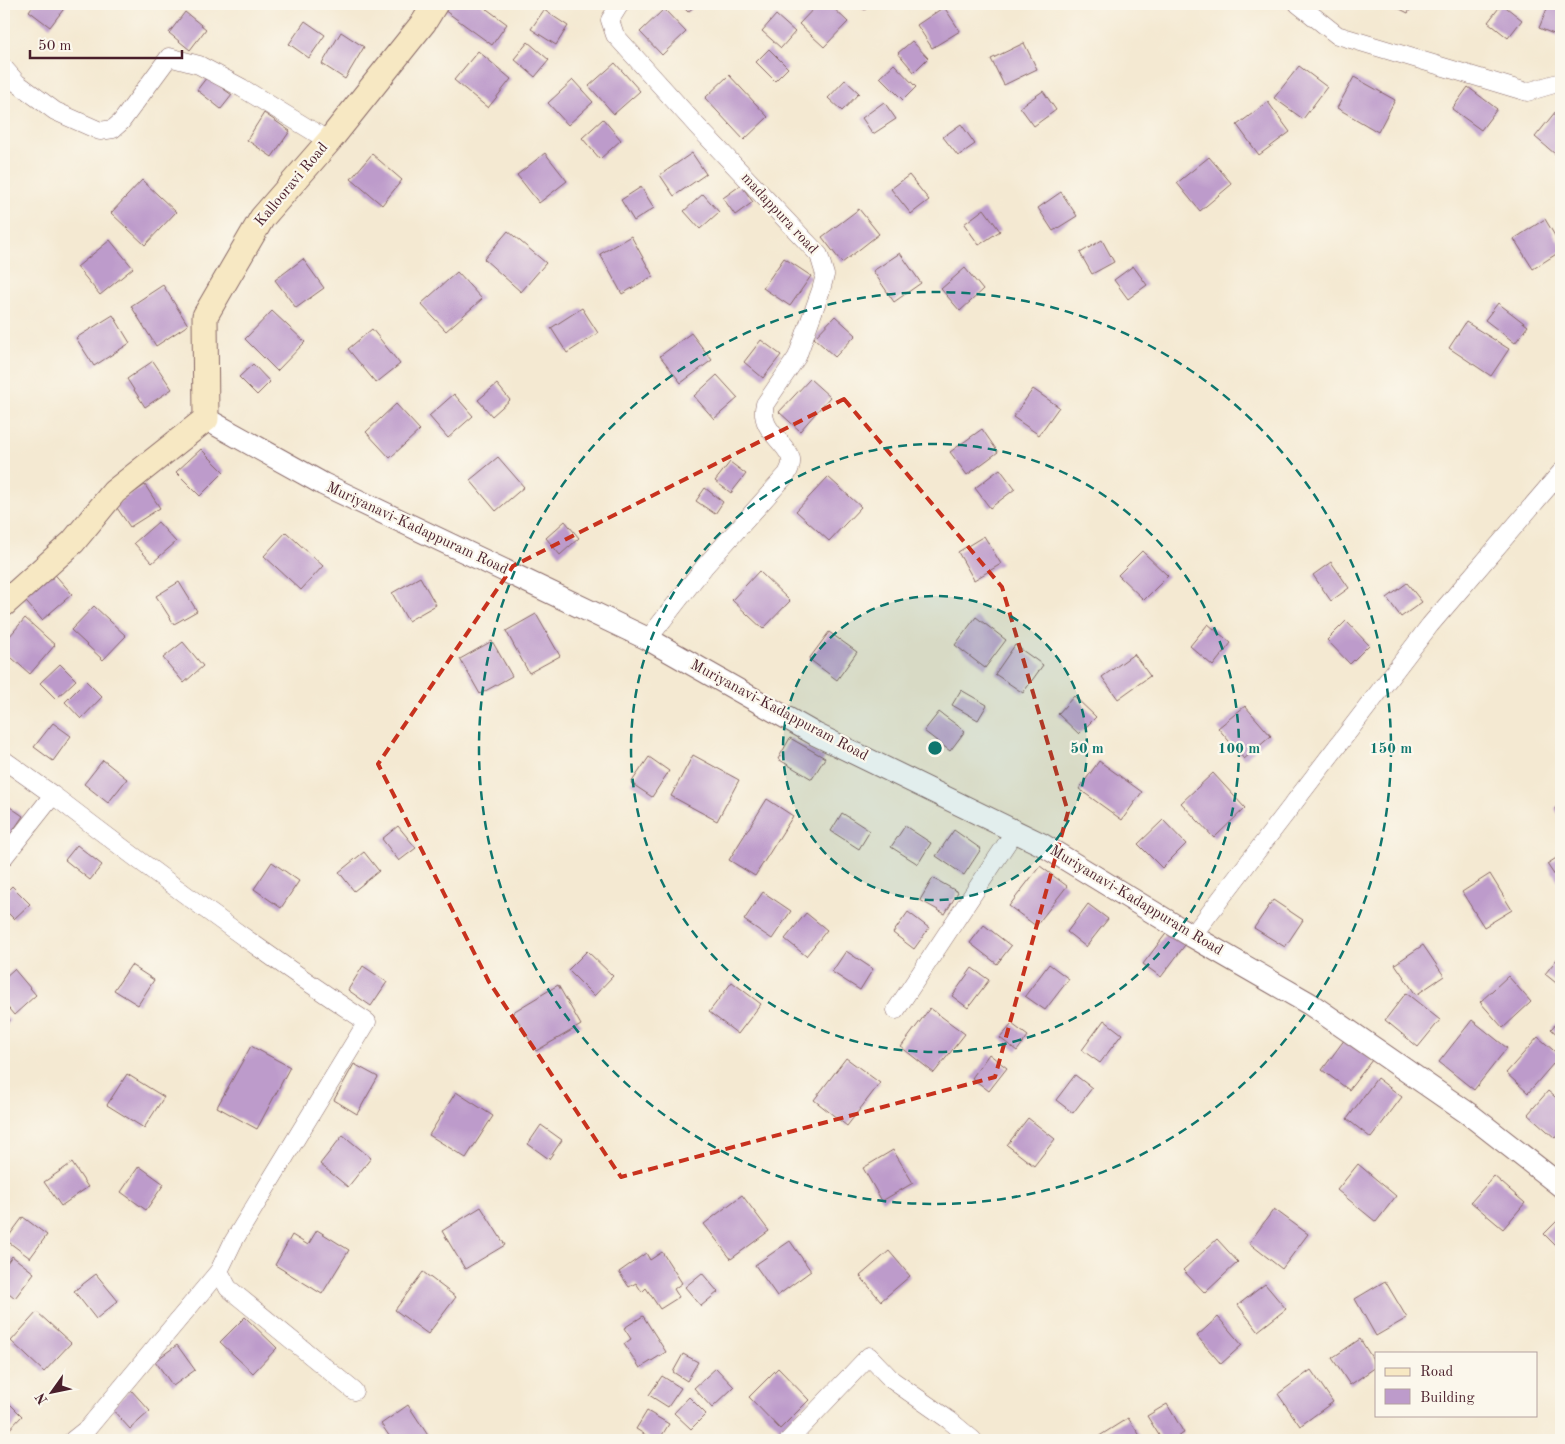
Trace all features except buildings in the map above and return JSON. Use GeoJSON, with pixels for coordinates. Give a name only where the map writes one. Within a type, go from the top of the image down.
{"type":"FeatureCollection","features":[{"type":"Feature","properties":{"kind":"main road","name":"Kallooravi Road"},"geometry":{"type":"LineString","coordinates":[[206,419],[205,316],[262,218],[329,141],[424,22],[435,4]]}},
{"type":"Feature","properties":{"kind":"main road"},"geometry":{"type":"LineString","coordinates":[[4,604],[73,542],[114,492],[206,419]]}},
{"type":"Feature","properties":{"kind":"street","name":"madappura road"},"geometry":{"type":"LineString","coordinates":[[620,4],[610,20],[615,35],[697,126],[819,255],[825,275],[796,357],[765,404],[763,411],[772,434],[791,458],[791,465],[787,474],[705,566],[648,639]]}},
{"type":"Feature","properties":{"kind":"street"},"geometry":{"type":"LineString","coordinates":[[1298,4],[1338,34],[1527,92],[1561,82]]}},
{"type":"Feature","properties":{"kind":"street"},"geometry":{"type":"LineString","coordinates":[[4,68],[17,83],[55,111],[100,131],[113,128],[121,122],[169,57],[199,65],[242,88],[329,141]]}},
{"type":"Feature","properties":{"kind":"street","name":"Muriyanavi-Kadappuram Road"},"geometry":{"type":"LineString","coordinates":[[206,419],[323,484],[648,639],[815,734],[1041,844],[1192,936],[1310,1004],[1469,1114],[1561,1186]]}},
{"type":"Feature","properties":{"kind":"street"},"geometry":{"type":"LineString","coordinates":[[1192,936],[1430,625],[1561,472]]}},
{"type":"Feature","properties":{"kind":"street"},"geometry":{"type":"LineString","coordinates":[[4,760],[294,974],[367,1022],[232,1242],[219,1271],[88,1428],[74,1440]]}},
{"type":"Feature","properties":{"kind":"street"},"geometry":{"type":"LineString","coordinates":[[4,857],[53,795]]}},
{"type":"Feature","properties":{"kind":"street"},"geometry":{"type":"LineString","coordinates":[[896,1010],[1015,831]]}},
{"type":"Feature","properties":{"kind":"street"},"geometry":{"type":"LineString","coordinates":[[219,1271],[228,1288],[354,1391]]}},
{"type":"Feature","properties":{"kind":"street"},"geometry":{"type":"LineString","coordinates":[[789,1440],[869,1356],[892,1380],[949,1420],[973,1440]]}},
{"type":"Feature","properties":{"kind":"highlighted area"},"geometry":{"type":"Polygon","coordinates":[[[844,399],[1002,587],[1068,812],[995,1077],[621,1177],[489,982],[378,764],[513,566],[844,399]]]}}]}
